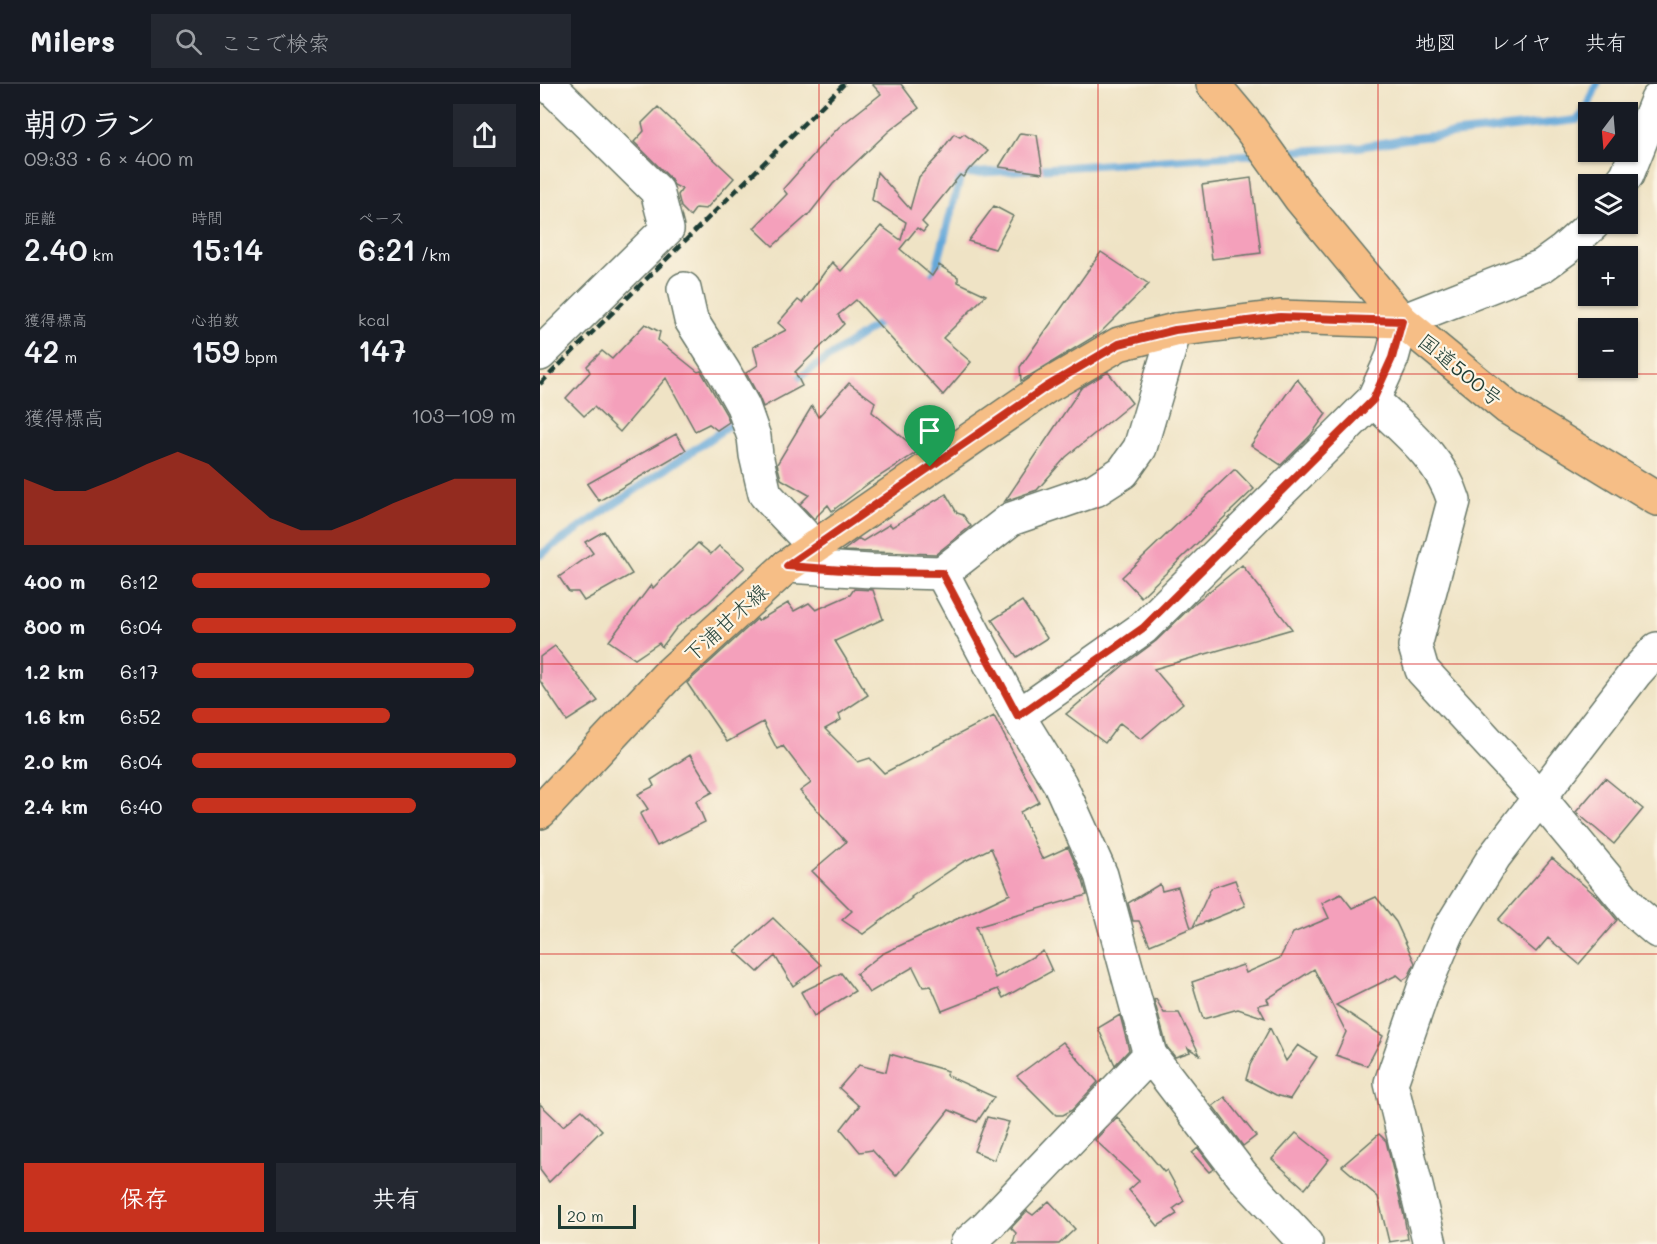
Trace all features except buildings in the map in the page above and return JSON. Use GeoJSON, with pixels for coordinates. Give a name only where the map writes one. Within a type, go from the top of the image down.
{"type":"FeatureCollection","features":[{"type":"Feature","properties":{"kind":"main road","name":"国道500号"},"geometry":{"type":"LineString","coordinates":[[1213,84],[1250,128],[1300,198],[1402,321],[1508,408],[1657,499]]}},
{"type":"Feature","properties":{"kind":"main road","name":"下浦甘木線"},"geometry":{"type":"LineString","coordinates":[[540,812],[666,677],[787,566],[1046,387],[1119,344],[1175,330],[1280,317],[1402,321]]}},
{"type":"Feature","properties":{"kind":"street"},"geometry":{"type":"LineString","coordinates":[[540,354],[667,229],[657,191],[548,84]]}},
{"type":"Feature","properties":{"kind":"street"},"geometry":{"type":"LineString","coordinates":[[1627,174],[1657,100]]}},
{"type":"Feature","properties":{"kind":"street"},"geometry":{"type":"LineString","coordinates":[[1018,716],[1143,628],[1373,400],[1392,358],[1402,321],[1542,266],[1581,234]]}},
{"type":"Feature","properties":{"kind":"street"},"geometry":{"type":"LineString","coordinates":[[684,289],[691,320],[743,406],[754,437],[765,494],[815,547]]}},
{"type":"Feature","properties":{"kind":"street"},"geometry":{"type":"LineString","coordinates":[[787,566],[871,572],[942,573],[1011,519],[1095,490],[1123,472],[1140,448],[1175,330]]}},
{"type":"Feature","properties":{"kind":"street"},"geometry":{"type":"LineString","coordinates":[[1373,400],[1428,454],[1449,485],[1454,501],[1415,646],[1422,670],[1539,797],[1635,912],[1657,931]]}},
{"type":"Feature","properties":{"kind":"street"},"geometry":{"type":"LineString","coordinates":[[942,573],[1018,716],[1060,784],[1101,875],[1150,1055],[1242,1175],[1306,1244]]}},
{"type":"Feature","properties":{"kind":"street"},"geometry":{"type":"LineString","coordinates":[[1430,1244],[1391,1083],[1424,988],[1449,932],[1494,857],[1636,672],[1657,649]]}},
{"type":"Feature","properties":{"kind":"street"},"geometry":{"type":"LineString","coordinates":[[967,1244],[988,1225],[1150,1055]]}},
{"type":"Feature","properties":{"kind":"waterway"},"geometry":{"type":"LineString","coordinates":[[1280,152],[1359,147],[1405,139],[1577,120],[1586,111],[1597,84]]}},
{"type":"Feature","properties":{"kind":"waterway"},"geometry":{"type":"LineString","coordinates":[[925,282],[935,273],[961,174],[1259,154]]}},
{"type":"Feature","properties":{"kind":"waterway"},"geometry":{"type":"LineString","coordinates":[[791,383],[885,319]]}},
{"type":"Feature","properties":{"kind":"waterway"},"geometry":{"type":"LineString","coordinates":[[540,555],[739,419]]}},
{"type":"Feature","properties":{"kind":"railway"},"geometry":{"type":"LineString","coordinates":[[540,384],[844,84]]}},
{"type":"Feature","properties":{"kind":"route"},"geometry":{"type":"LineString","coordinates":[[1280,317],[1402,321],[1392,358],[1373,400],[1143,628],[1018,716],[942,573],[871,572],[787,566],[930,467],[1046,387],[1119,344],[1175,330],[1280,317]]}}]}
